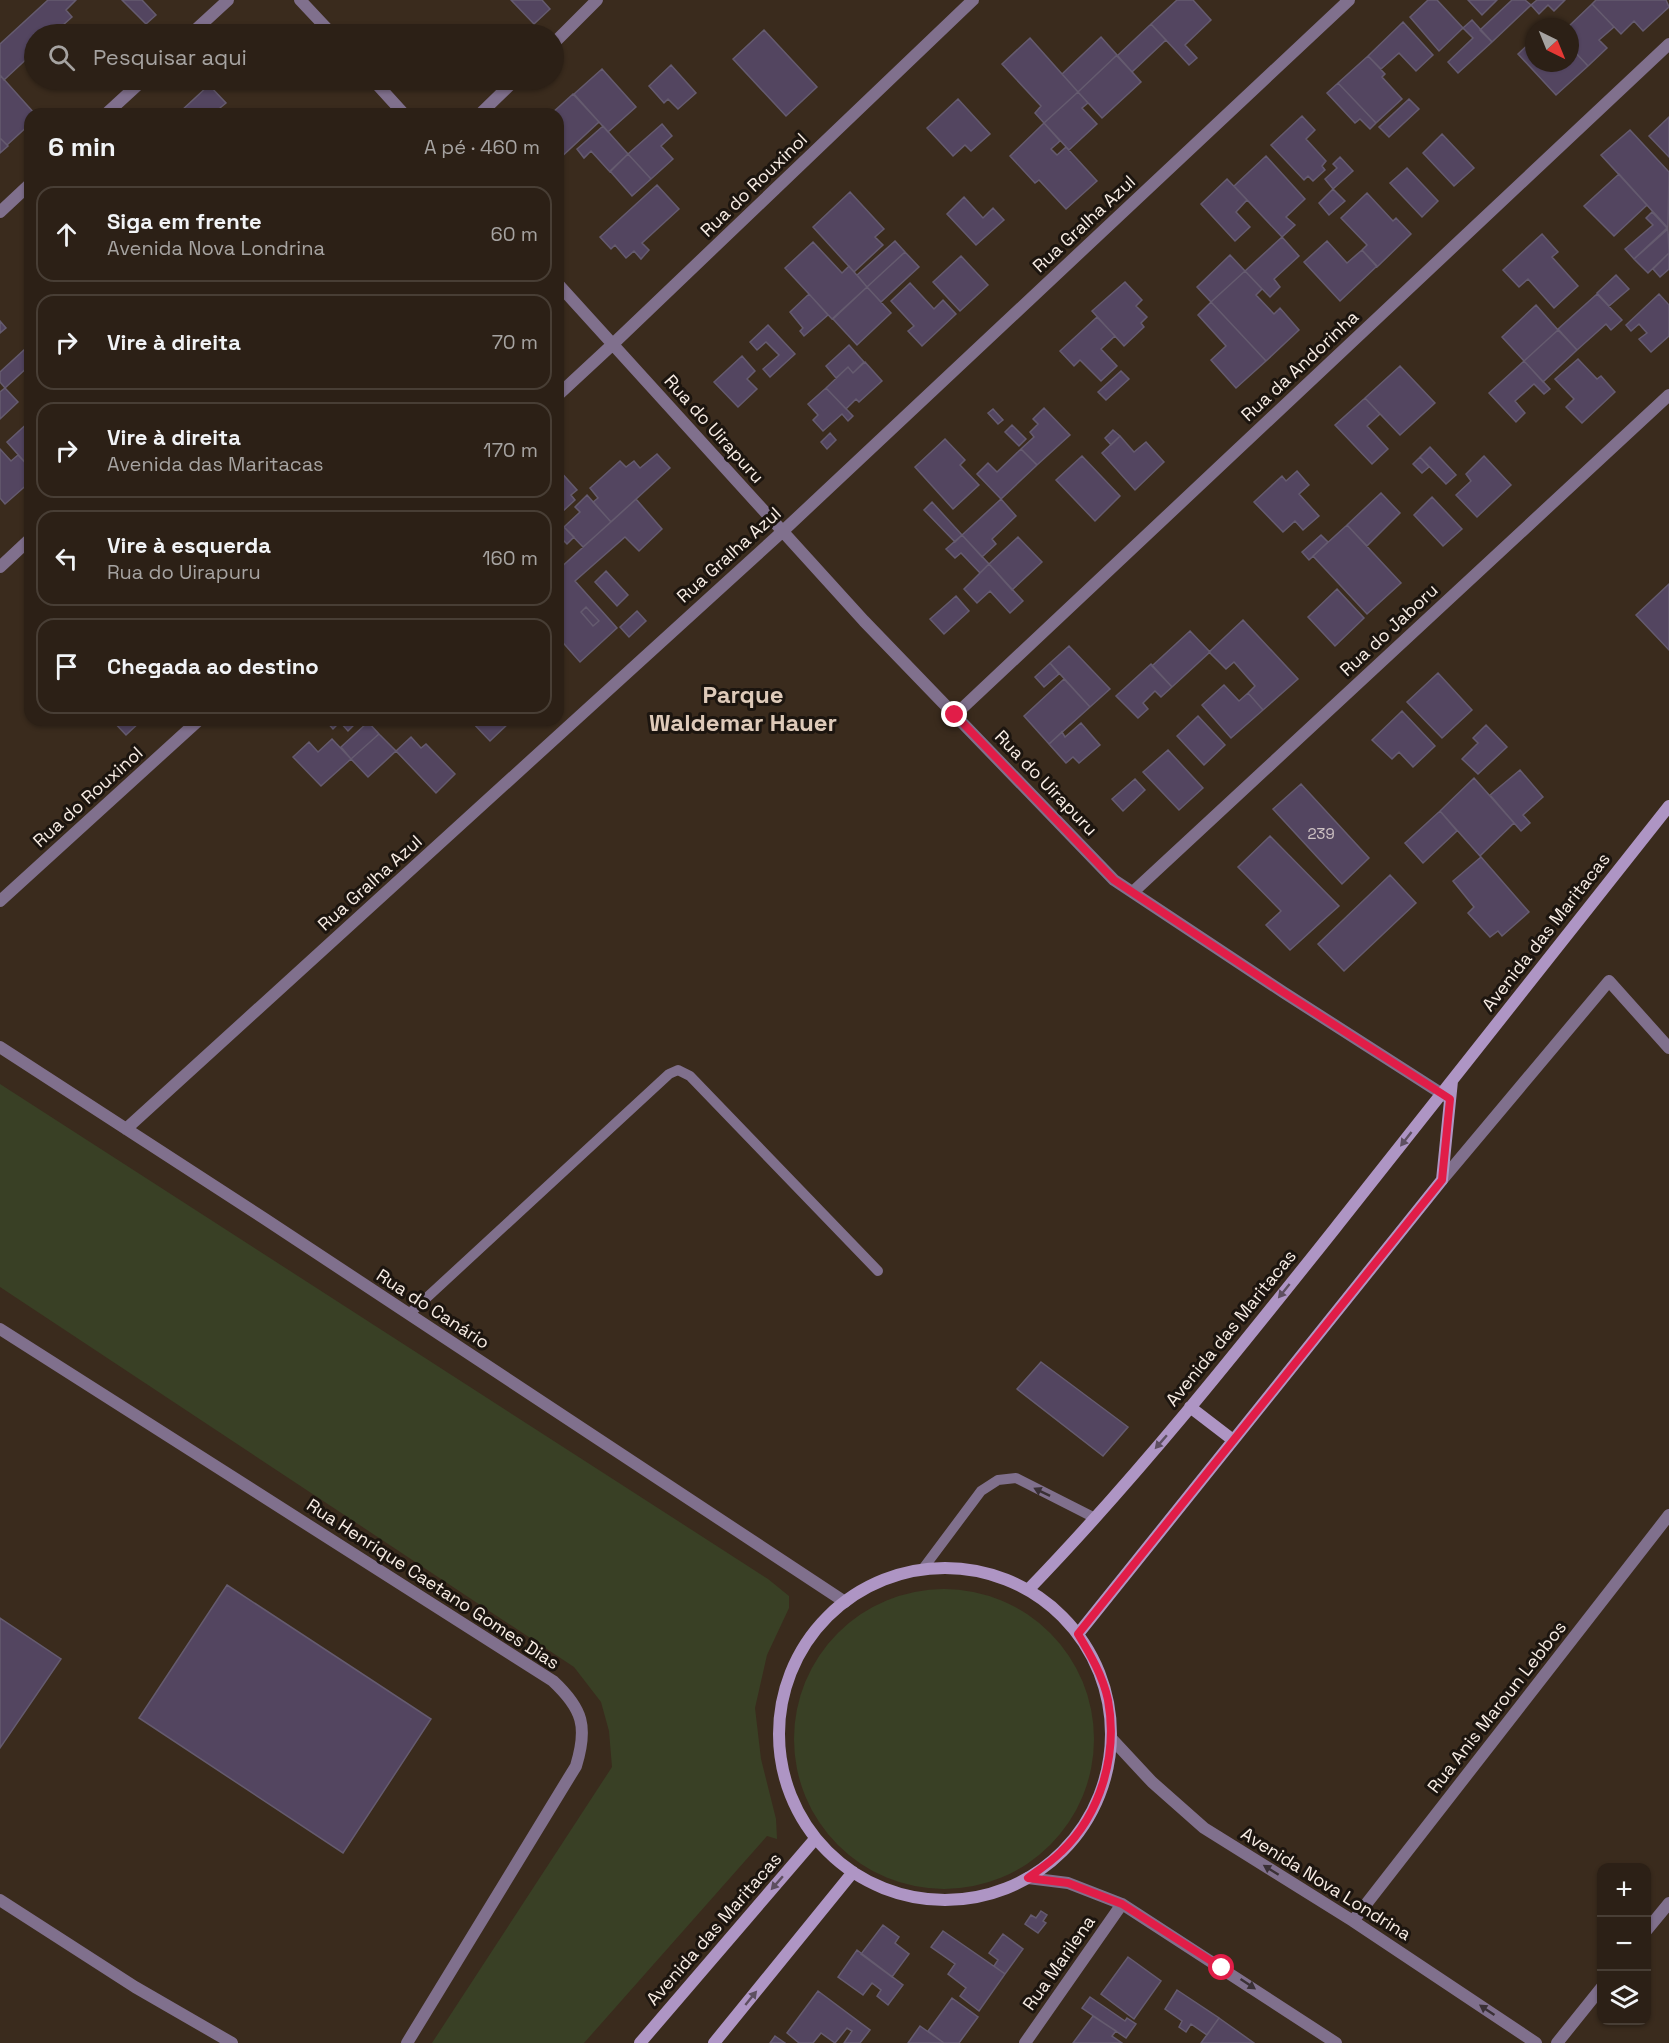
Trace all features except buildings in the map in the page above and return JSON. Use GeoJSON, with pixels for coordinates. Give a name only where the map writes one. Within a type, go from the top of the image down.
{"type":"FeatureCollection","features":[{"type":"Feature","properties":{"kind":"street"},"geometry":{"type":"LineString","coordinates":[[202,24],[228,0]]}},
{"type":"Feature","properties":{"kind":"street"},"geometry":{"type":"LineString","coordinates":[[300,0],[323,24]]}},
{"type":"Feature","properties":{"kind":"street"},"geometry":{"type":"LineString","coordinates":[[564,33],[597,0]]}},
{"type":"Feature","properties":{"kind":"street","name":"Rua do Rouxinol"},"geometry":{"type":"LineString","coordinates":[[564,389],[973,0]]}},
{"type":"Feature","properties":{"kind":"street","name":"Rua Gralha Azul"},"geometry":{"type":"LineString","coordinates":[[126,1129],[783,531],[1349,0]]}},
{"type":"Feature","properties":{"kind":"street","name":"Rua da Andorinha"},"geometry":{"type":"LineString","coordinates":[[955,715],[1669,44]]}},
{"type":"Feature","properties":{"kind":"street"},"geometry":{"type":"LineString","coordinates":[[113,108],[132,90]]}},
{"type":"Feature","properties":{"kind":"street"},"geometry":{"type":"LineString","coordinates":[[382,90],[399,108]]}},
{"type":"Feature","properties":{"kind":"street"},"geometry":{"type":"LineString","coordinates":[[486,108],[505,90]]}},
{"type":"Feature","properties":{"kind":"street"},"geometry":{"type":"LineString","coordinates":[[0,212],[24,190]]}},
{"type":"Feature","properties":{"kind":"street","name":"Rua do Uirapuru"},"geometry":{"type":"LineString","coordinates":[[564,291],[864,621],[1114,880],[1446,1096]]}},
{"type":"Feature","properties":{"kind":"street","name":"Rua do Jaboru"},"geometry":{"type":"LineString","coordinates":[[1133,892],[1669,395]]}},
{"type":"Feature","properties":{"kind":"street"},"geometry":{"type":"LineString","coordinates":[[0,567],[24,545]]}},
{"type":"Feature","properties":{"kind":"street","name":"Rua do Rouxinol"},"geometry":{"type":"LineString","coordinates":[[0,901],[192,726]]}},
{"type":"Feature","properties":{"kind":"street","name":"Avenida das Maritacas"},"geometry":{"type":"LineString","coordinates":[[1442,1180],[1446,1096],[1452,1080],[1669,806]]}},
{"type":"Feature","properties":{"kind":"street"},"geometry":{"type":"LineString","coordinates":[[1078,1634],[1442,1180],[1609,981],[1669,1048]]}},
{"type":"Feature","properties":{"kind":"street","name":"Rua do Canário"},"geometry":{"type":"LineString","coordinates":[[0,1047],[845,1602]]}},
{"type":"Feature","properties":{"kind":"street","name":"Avenida das Maritacas"},"geometry":{"type":"LineString","coordinates":[[1028,1590],[1095,1518],[1190,1407],[1446,1096]]}},
{"type":"Feature","properties":{"kind":"street","name":"Rua Henrique Caetano Gomes Dias"},"geometry":{"type":"LineString","coordinates":[[0,1329],[553,1681],[573,1701],[583,1726],[583,1740],[576,1766],[407,2043]]}},
{"type":"Feature","properties":{"kind":"street"},"geometry":{"type":"LineString","coordinates":[[1190,1407],[1233,1440]]}},
{"type":"Feature","properties":{"kind":"street","name":"Rua Anis Maroun Lebbos"},"geometry":{"type":"LineString","coordinates":[[1353,1921],[1669,1515]]}},
{"type":"Feature","properties":{"kind":"street"},"geometry":{"type":"LineString","coordinates":[[949,1568],[977,1571],[1003,1578],[1028,1590],[1055,1609],[1078,1634],[1095,1663],[1108,1699],[1111,1738],[1105,1780],[1088,1819],[1061,1852],[1028,1878],[991,1893],[952,1900],[912,1897],[876,1886],[843,1866],[815,1839],[795,1806],[783,1770],[779,1733],[783,1695],[797,1660],[818,1628],[845,1602],[869,1587],[895,1576],[922,1570],[949,1568]]}},
{"type":"Feature","properties":{"kind":"street","name":"Avenida Nova Londrina"},"geometry":{"type":"LineString","coordinates":[[1111,1738],[1152,1782],[1204,1828],[1353,1921],[1536,2043]]}},
{"type":"Feature","properties":{"kind":"street","name":"Avenida das Maritacas"},"geometry":{"type":"LineString","coordinates":[[640,2043],[815,1839]]}},
{"type":"Feature","properties":{"kind":"street"},"geometry":{"type":"LineString","coordinates":[[714,2043],[854,1872]]}},
{"type":"Feature","properties":{"kind":"street"},"geometry":{"type":"LineString","coordinates":[[1028,1878],[1068,1883],[1122,1904],[1328,2041]]}},
{"type":"Feature","properties":{"kind":"street"},"geometry":{"type":"LineString","coordinates":[[0,1900],[135,1987],[231,2043]]}},
{"type":"Feature","properties":{"kind":"street"},"geometry":{"type":"LineString","coordinates":[[1651,1926],[1669,1903]]}},
{"type":"Feature","properties":{"kind":"street","name":"Rua Marilena"},"geometry":{"type":"LineString","coordinates":[[1025,2043],[1122,1904]]}},
{"type":"Feature","properties":{"kind":"street"},"geometry":{"type":"LineString","coordinates":[[1557,2043],[1597,1993]]}},
{"type":"Feature","properties":{"kind":"lane"},"geometry":{"type":"LineString","coordinates":[[409,1314],[669,1074],[678,1070],[690,1076],[878,1271]]}},
{"type":"Feature","properties":{"kind":"lane"},"geometry":{"type":"LineString","coordinates":[[922,1570],[981,1491],[998,1480],[1016,1478],[1095,1518]]}},
{"type":"Feature","properties":{"kind":"green space"},"geometry":{"type":"Polygon","coordinates":[[[0,1084],[768,1579],[789,1596],[789,1608],[767,1655],[755,1708],[761,1759],[776,1819],[777,1839],[767,1836],[584,2043],[432,2043],[612,1767],[609,1731],[601,1702],[574,1667],[0,1287],[0,1084]]]}},
{"type":"Feature","properties":{"kind":"green space"},"geometry":{"type":"Polygon","coordinates":[[[959,1589],[988,1595],[1015,1606],[1039,1623],[1060,1644],[1069,1655],[1083,1681],[1092,1710],[1094,1739],[1092,1768],[1077,1810],[1060,1834],[1039,1855],[1015,1872],[988,1883],[959,1889],[929,1889],[900,1883],[873,1872],[849,1855],[819,1823],[805,1797],[796,1768],[794,1724],[800,1695],[811,1668],[828,1644],[860,1614],[886,1600],[915,1591],[959,1589]]]}},
{"type":"Feature","properties":{"kind":"district","name":"Parque Waldemar Hauer"},"geometry":{"type":"Point","coordinates":[743,709]}},
{"type":"Feature","properties":{"kind":"route"},"geometry":{"type":"LineString","coordinates":[[955,715],[1114,880],[1450,1099],[1442,1180],[1078,1634],[1095,1663],[1108,1699],[1111,1738],[1105,1780],[1088,1819],[1061,1852],[1028,1878],[1068,1883],[1122,1904],[1222,1968]]}}]}
